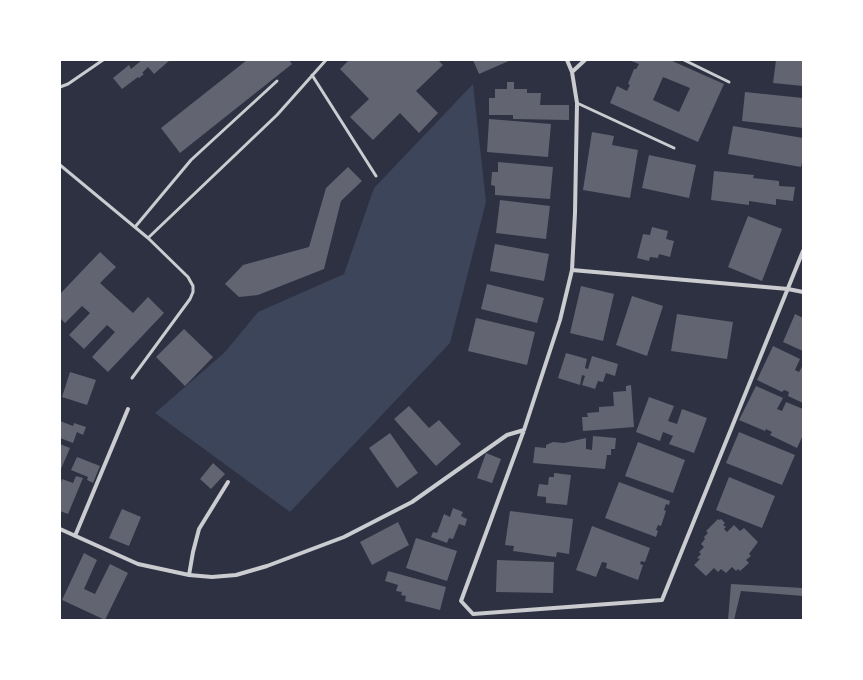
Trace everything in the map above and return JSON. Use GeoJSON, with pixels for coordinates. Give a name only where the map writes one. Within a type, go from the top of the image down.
{"type":"FeatureCollection","features":[{"type":"Feature","properties":{"kind":"street"},"geometry":{"type":"LineString","coordinates":[[567,60],[572,72],[577,103],[575,213],[572,270],[560,320],[524,430],[461,601],[473,614],[662,600],[803,251]]}},
{"type":"Feature","properties":{"kind":"street"},"geometry":{"type":"LineString","coordinates":[[572,72],[585,60]]}},
{"type":"Feature","properties":{"kind":"street"},"geometry":{"type":"LineString","coordinates":[[572,270],[788,289],[803,292]]}},
{"type":"Feature","properties":{"kind":"street"},"geometry":{"type":"LineString","coordinates":[[75,536],[128,409]]}},
{"type":"Feature","properties":{"kind":"street"},"geometry":{"type":"LineString","coordinates":[[60,529],[138,564],[189,575],[212,577],[236,575],[267,566],[344,537],[412,502],[507,435],[524,430]]}},
{"type":"Feature","properties":{"kind":"street"},"geometry":{"type":"LineString","coordinates":[[189,575],[199,529],[228,482]]}},
{"type":"Feature","properties":{"kind":"lane"},"geometry":{"type":"LineString","coordinates":[[60,87],[68,84],[103,60]]}},
{"type":"Feature","properties":{"kind":"lane"},"geometry":{"type":"LineString","coordinates":[[148,238],[277,115],[326,60]]}},
{"type":"Feature","properties":{"kind":"lane"},"geometry":{"type":"LineString","coordinates":[[684,60],[729,82]]}},
{"type":"Feature","properties":{"kind":"lane"},"geometry":{"type":"LineString","coordinates":[[312,75],[376,176]]}},
{"type":"Feature","properties":{"kind":"lane"},"geometry":{"type":"LineString","coordinates":[[135,227],[191,160],[277,81]]}},
{"type":"Feature","properties":{"kind":"lane"},"geometry":{"type":"LineString","coordinates":[[577,103],[674,148]]}},
{"type":"Feature","properties":{"kind":"lane"},"geometry":{"type":"LineString","coordinates":[[60,165],[148,238],[188,277],[193,286],[193,292],[190,299],[132,378]]}},
{"type":"Feature","properties":{"kind":"shaded area"},"geometry":{"type":"Polygon","coordinates":[[[473,84],[486,202],[450,343],[290,512],[155,413],[225,352],[258,312],[344,274],[374,188],[473,84]]]}},
{"type":"Feature","properties":{"kind":"building"},"geometry":{"type":"Polygon","coordinates":[[[142,60],[170,60],[154,74],[148,67],[142,73],[144,74],[122,89],[113,78],[129,65],[131,69],[142,60]]]}},
{"type":"Feature","properties":{"kind":"building"},"geometry":{"type":"Polygon","coordinates":[[[247,60],[289,60],[292,64],[180,153],[161,128],[247,60]]]}},
{"type":"Feature","properties":{"kind":"building"},"geometry":{"type":"Polygon","coordinates":[[[349,60],[438,60],[443,65],[416,91],[438,113],[419,133],[400,113],[373,140],[350,117],[369,99],[340,69],[349,60]]]}},
{"type":"Feature","properties":{"kind":"building"},"geometry":{"type":"Polygon","coordinates":[[[473,60],[511,60],[479,74],[473,60]]]}},
{"type":"Feature","properties":{"kind":"building"},"geometry":{"type":"Polygon","coordinates":[[[629,60],[670,60],[724,84],[698,142],[610,103],[617,86],[627,91],[634,69],[636,69],[639,64],[629,60]],[[663,77],[653,100],[679,112],[690,88],[663,77]]]}},
{"type":"Feature","properties":{"kind":"building"},"geometry":{"type":"Polygon","coordinates":[[[776,60],[803,60],[803,86],[773,83],[776,60]]]}},
{"type":"Feature","properties":{"kind":"building"},"geometry":{"type":"Polygon","coordinates":[[[507,82],[514,82],[514,89],[527,89],[527,93],[541,93],[540,105],[569,105],[569,120],[513,119],[513,115],[489,115],[489,98],[495,98],[495,89],[507,89],[507,82]]]}},
{"type":"Feature","properties":{"kind":"building"},"geometry":{"type":"Polygon","coordinates":[[[745,92],[803,98],[803,128],[742,121],[745,92]]]}},
{"type":"Feature","properties":{"kind":"building"},"geometry":{"type":"Polygon","coordinates":[[[489,119],[551,124],[548,157],[487,152],[489,119]]]}},
{"type":"Feature","properties":{"kind":"building"},"geometry":{"type":"Polygon","coordinates":[[[733,126],[803,138],[803,158],[801,167],[728,154],[733,126]]]}},
{"type":"Feature","properties":{"kind":"building"},"geometry":{"type":"Polygon","coordinates":[[[592,132],[614,136],[612,145],[638,150],[630,198],[583,190],[592,132]]]}},
{"type":"Feature","properties":{"kind":"building"},"geometry":{"type":"Polygon","coordinates":[[[649,155],[696,165],[689,198],[642,188],[649,155]]]}},
{"type":"Feature","properties":{"kind":"building"},"geometry":{"type":"Polygon","coordinates":[[[498,162],[553,167],[550,199],[495,195],[495,186],[491,185],[492,172],[498,172],[498,162]]]}},
{"type":"Feature","properties":{"kind":"building"},"geometry":{"type":"Polygon","coordinates":[[[348,167],[362,181],[341,201],[324,269],[258,295],[239,297],[225,284],[243,265],[309,247],[326,188],[348,167]]]}},
{"type":"Feature","properties":{"kind":"building"},"geometry":{"type":"Polygon","coordinates":[[[714,171],[754,175],[753,178],[779,181],[779,186],[795,187],[793,201],[776,199],[776,205],[749,201],[749,205],[711,200],[714,171]]]}},
{"type":"Feature","properties":{"kind":"building"},"geometry":{"type":"Polygon","coordinates":[[[500,200],[550,206],[546,239],[496,233],[500,200]]]}},
{"type":"Feature","properties":{"kind":"building"},"geometry":{"type":"Polygon","coordinates":[[[748,216],[782,229],[762,281],[728,267],[748,216]]]}},
{"type":"Feature","properties":{"kind":"building"},"geometry":{"type":"Polygon","coordinates":[[[652,227],[668,231],[666,239],[674,241],[670,257],[659,254],[658,258],[650,257],[649,261],[637,258],[643,234],[650,235],[652,227]]]}},
{"type":"Feature","properties":{"kind":"building"},"geometry":{"type":"Polygon","coordinates":[[[495,244],[549,254],[544,281],[490,271],[495,244]]]}},
{"type":"Feature","properties":{"kind":"building"},"geometry":{"type":"Polygon","coordinates":[[[100,252],[116,267],[100,283],[133,313],[148,297],[164,313],[108,372],[92,357],[115,332],[107,325],[84,349],[69,335],[90,313],[82,306],[65,323],[60,318],[60,294],[100,252]]]}},
{"type":"Feature","properties":{"kind":"building"},"geometry":{"type":"Polygon","coordinates":[[[487,284],[544,298],[537,323],[481,309],[487,284]]]}},
{"type":"Feature","properties":{"kind":"building"},"geometry":{"type":"Polygon","coordinates":[[[581,286],[614,294],[603,341],[570,333],[581,286]]]}},
{"type":"Feature","properties":{"kind":"building"},"geometry":{"type":"Polygon","coordinates":[[[632,296],[663,306],[647,356],[616,345],[632,296]]]}},
{"type":"Feature","properties":{"kind":"building"},"geometry":{"type":"Polygon","coordinates":[[[677,314],[733,322],[727,359],[671,351],[677,314]]]}},
{"type":"Feature","properties":{"kind":"building"},"geometry":{"type":"Polygon","coordinates":[[[795,314],[803,318],[803,351],[783,342],[795,314]]]}},
{"type":"Feature","properties":{"kind":"building"},"geometry":{"type":"Polygon","coordinates":[[[476,318],[535,332],[527,365],[468,351],[476,318]]]}},
{"type":"Feature","properties":{"kind":"building"},"geometry":{"type":"Polygon","coordinates":[[[184,329],[213,357],[185,386],[156,357],[184,329]]]}},
{"type":"Feature","properties":{"kind":"building"},"geometry":{"type":"Polygon","coordinates":[[[773,346],[800,359],[795,370],[799,372],[803,365],[803,403],[788,396],[789,392],[784,390],[782,392],[757,380],[773,346]]]}},
{"type":"Feature","properties":{"kind":"building"},"geometry":{"type":"Polygon","coordinates":[[[566,353],[587,359],[585,368],[588,369],[592,356],[618,364],[615,376],[606,373],[603,382],[598,381],[595,389],[582,385],[585,376],[582,375],[580,385],[558,378],[566,353]]]}},
{"type":"Feature","properties":{"kind":"building"},"geometry":{"type":"Polygon","coordinates":[[[70,372],[96,380],[87,405],[62,397],[70,372]]]}},
{"type":"Feature","properties":{"kind":"building"},"geometry":{"type":"Polygon","coordinates":[[[631,385],[634,427],[583,431],[582,417],[588,417],[587,413],[599,412],[599,407],[614,406],[613,392],[626,391],[626,386],[631,385]]]}},
{"type":"Feature","properties":{"kind":"building"},"geometry":{"type":"Polygon","coordinates":[[[756,386],[783,398],[777,409],[782,411],[786,402],[803,409],[803,435],[797,448],[770,435],[772,432],[766,429],[765,431],[739,420],[756,386]]]}},
{"type":"Feature","properties":{"kind":"building"},"geometry":{"type":"Polygon","coordinates":[[[649,397],[674,406],[668,421],[677,424],[682,409],[707,418],[694,453],[669,444],[673,436],[663,432],[660,441],[636,432],[649,397]]]}},
{"type":"Feature","properties":{"kind":"building"},"geometry":{"type":"Polygon","coordinates":[[[409,406],[429,428],[439,420],[461,444],[436,466],[394,419],[409,406]]]}},
{"type":"Feature","properties":{"kind":"building"},"geometry":{"type":"Polygon","coordinates":[[[60,421],[73,426],[74,423],[86,427],[83,435],[77,432],[73,443],[60,438],[60,421]]]}},
{"type":"Feature","properties":{"kind":"building"},"geometry":{"type":"Polygon","coordinates":[[[739,432],[795,455],[782,485],[726,463],[739,432]]]}},
{"type":"Feature","properties":{"kind":"building"},"geometry":{"type":"Polygon","coordinates":[[[390,433],[418,473],[397,488],[369,448],[390,433]]]}},
{"type":"Feature","properties":{"kind":"building"},"geometry":{"type":"Polygon","coordinates":[[[593,436],[616,438],[615,449],[611,449],[611,455],[607,455],[605,469],[533,463],[535,447],[546,448],[546,445],[553,442],[564,443],[586,438],[586,449],[592,450],[593,436]]]}},
{"type":"Feature","properties":{"kind":"building"},"geometry":{"type":"Polygon","coordinates":[[[638,442],[685,460],[673,493],[625,476],[638,442]]]}},
{"type":"Feature","properties":{"kind":"building"},"geometry":{"type":"Polygon","coordinates":[[[60,444],[70,448],[61,469],[60,469],[60,444]]]}},
{"type":"Feature","properties":{"kind":"building"},"geometry":{"type":"Polygon","coordinates":[[[486,453],[501,459],[492,483],[477,478],[486,453]]]}},
{"type":"Feature","properties":{"kind":"building"},"geometry":{"type":"Polygon","coordinates":[[[77,457],[100,466],[93,483],[87,480],[88,477],[71,470],[77,457]]]}},
{"type":"Feature","properties":{"kind":"building"},"geometry":{"type":"Polygon","coordinates":[[[213,463],[225,474],[211,489],[200,479],[213,463]]]}},
{"type":"Feature","properties":{"kind":"building"},"geometry":{"type":"Polygon","coordinates":[[[554,473],[571,475],[567,505],[546,503],[546,497],[537,496],[539,484],[548,485],[549,477],[554,477],[554,473]]]}},
{"type":"Feature","properties":{"kind":"building"},"geometry":{"type":"Polygon","coordinates":[[[76,476],[83,478],[68,514],[60,511],[60,485],[62,479],[73,483],[76,476]]]}},
{"type":"Feature","properties":{"kind":"building"},"geometry":{"type":"Polygon","coordinates":[[[729,477],[775,496],[762,528],[716,510],[729,477]]]}},
{"type":"Feature","properties":{"kind":"building"},"geometry":{"type":"Polygon","coordinates":[[[619,482],[670,501],[669,505],[666,504],[664,510],[666,511],[661,526],[658,525],[656,530],[658,531],[656,537],[605,518],[619,482]]]}},
{"type":"Feature","properties":{"kind":"building"},"geometry":{"type":"Polygon","coordinates":[[[453,508],[463,512],[461,516],[467,519],[465,526],[459,524],[453,539],[449,538],[447,543],[431,537],[433,532],[437,533],[444,514],[450,517],[453,508]]]}},
{"type":"Feature","properties":{"kind":"building"},"geometry":{"type":"Polygon","coordinates":[[[122,509],[141,517],[129,546],[109,538],[122,509]]]}},
{"type":"Feature","properties":{"kind":"building"},"geometry":{"type":"Polygon","coordinates":[[[510,511],[573,519],[569,554],[557,552],[556,557],[513,551],[514,546],[505,545],[510,511]]]}},
{"type":"Feature","properties":{"kind":"building"},"geometry":{"type":"Polygon","coordinates":[[[718,519],[721,519],[725,523],[723,525],[726,527],[724,529],[727,532],[734,525],[740,531],[744,528],[758,542],[749,554],[751,556],[746,560],[749,563],[740,571],[738,569],[736,571],[732,567],[726,573],[721,569],[718,572],[714,568],[706,576],[694,565],[700,559],[697,558],[701,554],[699,552],[704,547],[701,544],[705,539],[704,537],[708,533],[706,531],[718,519]]]}},
{"type":"Feature","properties":{"kind":"building"},"geometry":{"type":"Polygon","coordinates":[[[398,522],[409,545],[372,565],[360,542],[398,522]]]}},
{"type":"Feature","properties":{"kind":"building"},"geometry":{"type":"Polygon","coordinates":[[[592,526],[650,548],[645,562],[641,561],[640,564],[643,565],[638,580],[606,568],[607,563],[602,562],[596,577],[576,570],[592,526]]]}},
{"type":"Feature","properties":{"kind":"building"},"geometry":{"type":"Polygon","coordinates":[[[416,538],[457,551],[447,581],[406,568],[416,538]]]}},
{"type":"Feature","properties":{"kind":"building"},"geometry":{"type":"Polygon","coordinates":[[[84,553],[97,560],[84,589],[95,594],[110,564],[128,573],[105,620],[62,600],[84,553]]]}},
{"type":"Feature","properties":{"kind":"building"},"geometry":{"type":"Polygon","coordinates":[[[497,560],[554,562],[553,593],[496,592],[497,560]]]}},
{"type":"Feature","properties":{"kind":"building"},"geometry":{"type":"Polygon","coordinates":[[[388,571],[446,587],[440,610],[405,601],[406,596],[401,595],[402,592],[396,591],[398,585],[385,581],[388,571]]]}},
{"type":"Feature","properties":{"kind":"building"},"geometry":{"type":"Polygon","coordinates":[[[731,584],[803,588],[803,596],[741,591],[734,620],[728,620],[731,584]]]}}]}
